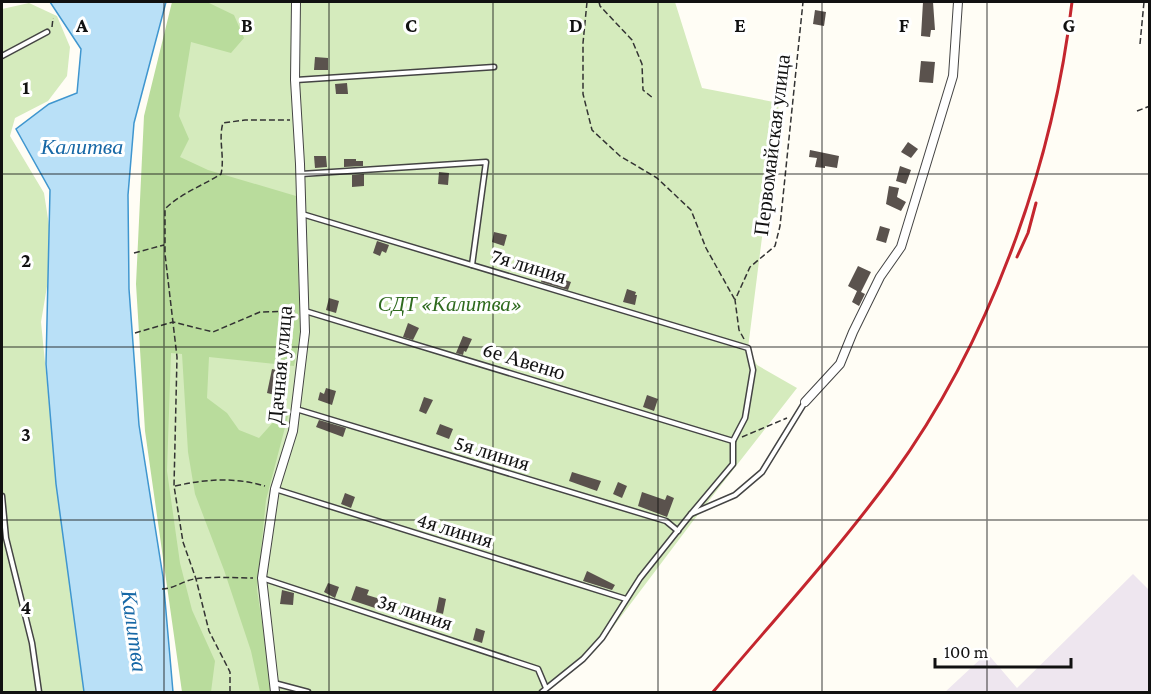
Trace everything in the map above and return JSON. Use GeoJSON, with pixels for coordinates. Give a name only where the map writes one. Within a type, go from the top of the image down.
{"type":"FeatureCollection","features":[{"type":"Feature","properties":{"kind":"street","name":"Дачная улица"},"geometry":{"type":"LineString","coordinates":[[275,693],[262,578],[275,489],[296,409],[305,333],[295,80],[296,2]]}},
{"type":"Feature","properties":{"kind":"street"},"geometry":{"type":"LineString","coordinates":[[805,402],[840,364],[880,277],[901,248],[953,76],[958,2]]}},
{"type":"Feature","properties":{"kind":"lane"},"geometry":{"type":"LineString","coordinates":[[2,56],[47,32]]}},
{"type":"Feature","properties":{"kind":"lane"},"geometry":{"type":"LineString","coordinates":[[295,80],[494,67]]}},
{"type":"Feature","properties":{"kind":"lane"},"geometry":{"type":"LineString","coordinates":[[300,174],[486,162],[472,265]]}},
{"type":"Feature","properties":{"kind":"lane","name":"7я линия"},"geometry":{"type":"LineString","coordinates":[[302,214],[748,348]]}},
{"type":"Feature","properties":{"kind":"lane","name":"6е Авеню"},"geometry":{"type":"LineString","coordinates":[[305,311],[734,441]]}},
{"type":"Feature","properties":{"kind":"lane"},"geometry":{"type":"LineString","coordinates":[[542,693],[583,659],[602,638],[640,578],[733,464],[734,441],[745,418],[753,369],[748,348]]}},
{"type":"Feature","properties":{"kind":"lane"},"geometry":{"type":"LineString","coordinates":[[691,514],[735,495],[762,472],[805,402]]}},
{"type":"Feature","properties":{"kind":"lane","name":"5я линия"},"geometry":{"type":"LineString","coordinates":[[296,409],[666,521],[678,531]]}},
{"type":"Feature","properties":{"kind":"lane","name":"4я линия"},"geometry":{"type":"LineString","coordinates":[[275,489],[626,600]]}},
{"type":"Feature","properties":{"kind":"lane"},"geometry":{"type":"LineString","coordinates":[[2,496],[6,538],[32,643],[39,693]]}},
{"type":"Feature","properties":{"kind":"lane","name":"3я линия"},"geometry":{"type":"LineString","coordinates":[[262,578],[538,669],[546,688]]}},
{"type":"Feature","properties":{"kind":"lane"},"geometry":{"type":"LineString","coordinates":[[273,683],[308,693]]}},
{"type":"Feature","properties":{"kind":"path"},"geometry":{"type":"LineString","coordinates":[[231,2],[240,2]]}},
{"type":"Feature","properties":{"kind":"path"},"geometry":{"type":"LineString","coordinates":[[587,2],[583,43],[583,94],[592,130],[620,156],[657,178],[691,210],[706,248],[735,300],[739,330],[748,348]]}},
{"type":"Feature","properties":{"kind":"path"},"geometry":{"type":"LineString","coordinates":[[599,2],[600,6],[632,40],[642,64],[643,90],[653,98]]}},
{"type":"Feature","properties":{"kind":"path","name":"Первомайская улица"},"geometry":{"type":"LineString","coordinates":[[735,300],[750,267],[776,246],[803,2]]}},
{"type":"Feature","properties":{"kind":"path"},"geometry":{"type":"LineString","coordinates":[[1140,44],[1144,2]]}},
{"type":"Feature","properties":{"kind":"path"},"geometry":{"type":"LineString","coordinates":[[47,32],[53,25],[53,18]]}},
{"type":"Feature","properties":{"kind":"path"},"geometry":{"type":"LineString","coordinates":[[1137,111],[1149,106]]}},
{"type":"Feature","properties":{"kind":"path"},"geometry":{"type":"LineString","coordinates":[[230,693],[230,672],[208,631],[196,579],[183,542],[174,486],[177,357],[167,282],[165,209],[177,196],[206,184],[221,174],[223,164],[220,132],[224,123],[245,120],[297,120]]}},
{"type":"Feature","properties":{"kind":"path"},"geometry":{"type":"LineString","coordinates":[[134,253],[165,244]]}},
{"type":"Feature","properties":{"kind":"path"},"geometry":{"type":"LineString","coordinates":[[135,333],[173,322],[213,332],[260,312],[305,311]]}},
{"type":"Feature","properties":{"kind":"path"},"geometry":{"type":"LineString","coordinates":[[734,441],[796,414]]}},
{"type":"Feature","properties":{"kind":"path"},"geometry":{"type":"LineString","coordinates":[[174,486],[207,479],[249,482],[275,489]]}},
{"type":"Feature","properties":{"kind":"path"},"geometry":{"type":"LineString","coordinates":[[162,589],[196,579],[262,578]]}},
{"type":"Feature","properties":{"kind":"shaded area"},"geometry":{"type":"Polygon","coordinates":[[[1133,574],[1149,590],[1149,692],[945,692],[987,653],[1017,688],[1133,574]]]}},
{"type":"Feature","properties":{"kind":"green space"},"geometry":{"type":"Polygon","coordinates":[[[172,2],[207,2],[234,15],[244,38],[231,53],[191,42],[179,116],[189,139],[180,157],[208,170],[296,196],[300,334],[294,366],[209,357],[207,398],[227,413],[239,430],[259,438],[285,409],[288,416],[266,500],[257,590],[273,692],[260,692],[251,651],[195,494],[188,452],[182,354],[171,353],[167,471],[180,563],[192,610],[215,661],[211,692],[182,692],[145,431],[136,284],[144,116],[172,2]]]}},
{"type":"Feature","properties":{"kind":"green space","name":"СДТ «Калитва»"},"geometry":{"type":"Polygon","coordinates":[[[180,2],[675,2],[702,88],[779,103],[748,348],[757,365],[797,388],[595,651],[542,692],[189,692],[147,397],[180,2]]]}},
{"type":"Feature","properties":{"kind":"green space"},"geometry":{"type":"Polygon","coordinates":[[[29,3],[57,16],[70,47],[67,76],[48,101],[15,118],[10,136],[44,193],[53,251],[41,322],[55,463],[87,692],[2,692],[2,9],[29,3]]]}},
{"type":"Feature","properties":{"kind":"water","name":"Калитва"},"geometry":{"type":"Polygon","coordinates":[[[50,2],[166,2],[134,123],[128,195],[129,289],[139,425],[163,577],[173,692],[84,692],[56,484],[46,364],[50,190],[16,129],[49,104],[77,93],[81,49],[50,2]]]}},
{"type":"Feature","properties":{"kind":"building"},"geometry":{"type":"Polygon","coordinates":[[[923,2],[933,2],[935,30],[931,30],[930,37],[921,36],[923,2]]]}},
{"type":"Feature","properties":{"kind":"building"},"geometry":{"type":"Polygon","coordinates":[[[815,10],[826,12],[824,26],[813,24],[815,10]]]}},
{"type":"Feature","properties":{"kind":"building"},"geometry":{"type":"Polygon","coordinates":[[[315,57],[328,58],[328,70],[314,70],[315,57]]]}},
{"type":"Feature","properties":{"kind":"building"},"geometry":{"type":"Polygon","coordinates":[[[921,61],[935,62],[933,83],[919,82],[921,61]]]}},
{"type":"Feature","properties":{"kind":"building"},"geometry":{"type":"Polygon","coordinates":[[[347,83],[348,94],[336,94],[335,84],[347,83]]]}},
{"type":"Feature","properties":{"kind":"building"},"geometry":{"type":"Polygon","coordinates":[[[908,142],[918,149],[911,158],[901,152],[908,142]]]}},
{"type":"Feature","properties":{"kind":"building"},"geometry":{"type":"Polygon","coordinates":[[[810,150],[839,156],[837,168],[815,167],[817,158],[809,157],[810,150]]]}},
{"type":"Feature","properties":{"kind":"building"},"geometry":{"type":"Polygon","coordinates":[[[314,156],[326,156],[327,167],[315,168],[314,156]]]}},
{"type":"Feature","properties":{"kind":"building"},"geometry":{"type":"Polygon","coordinates":[[[344,159],[363,161],[363,166],[344,167],[344,159]]]}},
{"type":"Feature","properties":{"kind":"building"},"geometry":{"type":"Polygon","coordinates":[[[900,166],[911,170],[906,184],[896,181],[900,166]]]}},
{"type":"Feature","properties":{"kind":"building"},"geometry":{"type":"Polygon","coordinates":[[[439,172],[449,173],[448,185],[438,184],[439,172]]]}},
{"type":"Feature","properties":{"kind":"building"},"geometry":{"type":"Polygon","coordinates":[[[364,174],[364,186],[352,187],[352,175],[364,174]]]}},
{"type":"Feature","properties":{"kind":"building"},"geometry":{"type":"Polygon","coordinates":[[[889,186],[899,188],[897,197],[906,202],[901,211],[886,204],[889,186]]]}},
{"type":"Feature","properties":{"kind":"building"},"geometry":{"type":"Polygon","coordinates":[[[880,226],[890,229],[886,243],[876,240],[880,226]]]}},
{"type":"Feature","properties":{"kind":"building"},"geometry":{"type":"Polygon","coordinates":[[[494,232],[507,235],[504,246],[492,242],[494,232]]]}},
{"type":"Feature","properties":{"kind":"building"},"geometry":{"type":"Polygon","coordinates":[[[377,241],[389,245],[386,253],[382,251],[380,256],[373,253],[377,241]]]}},
{"type":"Feature","properties":{"kind":"building"},"geometry":{"type":"Polygon","coordinates":[[[858,266],[871,272],[861,292],[865,294],[859,306],[852,302],[857,291],[848,286],[858,266]]]}},
{"type":"Feature","properties":{"kind":"building"},"geometry":{"type":"Polygon","coordinates":[[[544,273],[571,282],[568,290],[541,282],[544,273]]]}},
{"type":"Feature","properties":{"kind":"building"},"geometry":{"type":"Polygon","coordinates":[[[627,289],[636,292],[635,305],[623,302],[627,289]]]}},
{"type":"Feature","properties":{"kind":"building"},"geometry":{"type":"Polygon","coordinates":[[[329,298],[339,301],[336,313],[326,310],[329,298]]]}},
{"type":"Feature","properties":{"kind":"building"},"geometry":{"type":"Polygon","coordinates":[[[408,323],[419,328],[413,340],[403,337],[408,323]]]}},
{"type":"Feature","properties":{"kind":"building"},"geometry":{"type":"Polygon","coordinates":[[[463,336],[472,339],[463,355],[456,353],[463,336]]]}},
{"type":"Feature","properties":{"kind":"building"},"geometry":{"type":"Polygon","coordinates":[[[494,348],[505,352],[501,362],[490,358],[494,348]]]}},
{"type":"Feature","properties":{"kind":"building"},"geometry":{"type":"Polygon","coordinates":[[[272,369],[282,371],[275,395],[267,393],[272,369]]]}},
{"type":"Feature","properties":{"kind":"building"},"geometry":{"type":"Polygon","coordinates":[[[326,388],[336,391],[332,405],[318,400],[320,392],[324,394],[326,388]]]}},
{"type":"Feature","properties":{"kind":"building"},"geometry":{"type":"Polygon","coordinates":[[[647,395],[658,399],[654,411],[643,407],[647,395]]]}},
{"type":"Feature","properties":{"kind":"building"},"geometry":{"type":"Polygon","coordinates":[[[424,397],[433,400],[426,414],[419,411],[424,397]]]}},
{"type":"Feature","properties":{"kind":"building"},"geometry":{"type":"Polygon","coordinates":[[[319,420],[346,428],[343,437],[316,427],[319,420]]]}},
{"type":"Feature","properties":{"kind":"building"},"geometry":{"type":"Polygon","coordinates":[[[440,424],[453,429],[449,439],[436,434],[440,424]]]}},
{"type":"Feature","properties":{"kind":"building"},"geometry":{"type":"Polygon","coordinates":[[[572,472],[601,481],[597,491],[569,481],[572,472]]]}},
{"type":"Feature","properties":{"kind":"building"},"geometry":{"type":"Polygon","coordinates":[[[618,482],[627,486],[622,498],[613,494],[618,482]]]}},
{"type":"Feature","properties":{"kind":"building"},"geometry":{"type":"Polygon","coordinates":[[[642,492],[665,500],[667,495],[674,498],[667,517],[638,506],[642,492]]]}},
{"type":"Feature","properties":{"kind":"building"},"geometry":{"type":"Polygon","coordinates":[[[345,493],[355,497],[351,508],[341,504],[345,493]]]}},
{"type":"Feature","properties":{"kind":"building"},"geometry":{"type":"Polygon","coordinates":[[[587,571],[615,585],[612,590],[583,581],[587,571]]]}},
{"type":"Feature","properties":{"kind":"building"},"geometry":{"type":"Polygon","coordinates":[[[328,583],[339,587],[335,598],[324,592],[328,583]]]}},
{"type":"Feature","properties":{"kind":"building"},"geometry":{"type":"Polygon","coordinates":[[[356,586],[369,590],[367,595],[390,602],[387,612],[351,600],[356,586]]]}},
{"type":"Feature","properties":{"kind":"building"},"geometry":{"type":"Polygon","coordinates":[[[282,590],[294,593],[293,605],[280,604],[282,590]]]}},
{"type":"Feature","properties":{"kind":"building"},"geometry":{"type":"Polygon","coordinates":[[[439,597],[446,599],[443,614],[436,612],[439,597]]]}},
{"type":"Feature","properties":{"kind":"building"},"geometry":{"type":"Polygon","coordinates":[[[476,628],[485,631],[482,643],[473,640],[476,628]]]}},
{"type":"Feature","properties":{"kind":"railway"},"geometry":{"type":"LineString","coordinates":[[713,692],[871,504],[927,424],[959,368],[1012,250],[1033,188],[1050,126],[1063,64],[1072,2]]}},
{"type":"Feature","properties":{"kind":"railway"},"geometry":{"type":"LineString","coordinates":[[1017,257],[1028,233],[1036,203]]}}]}
